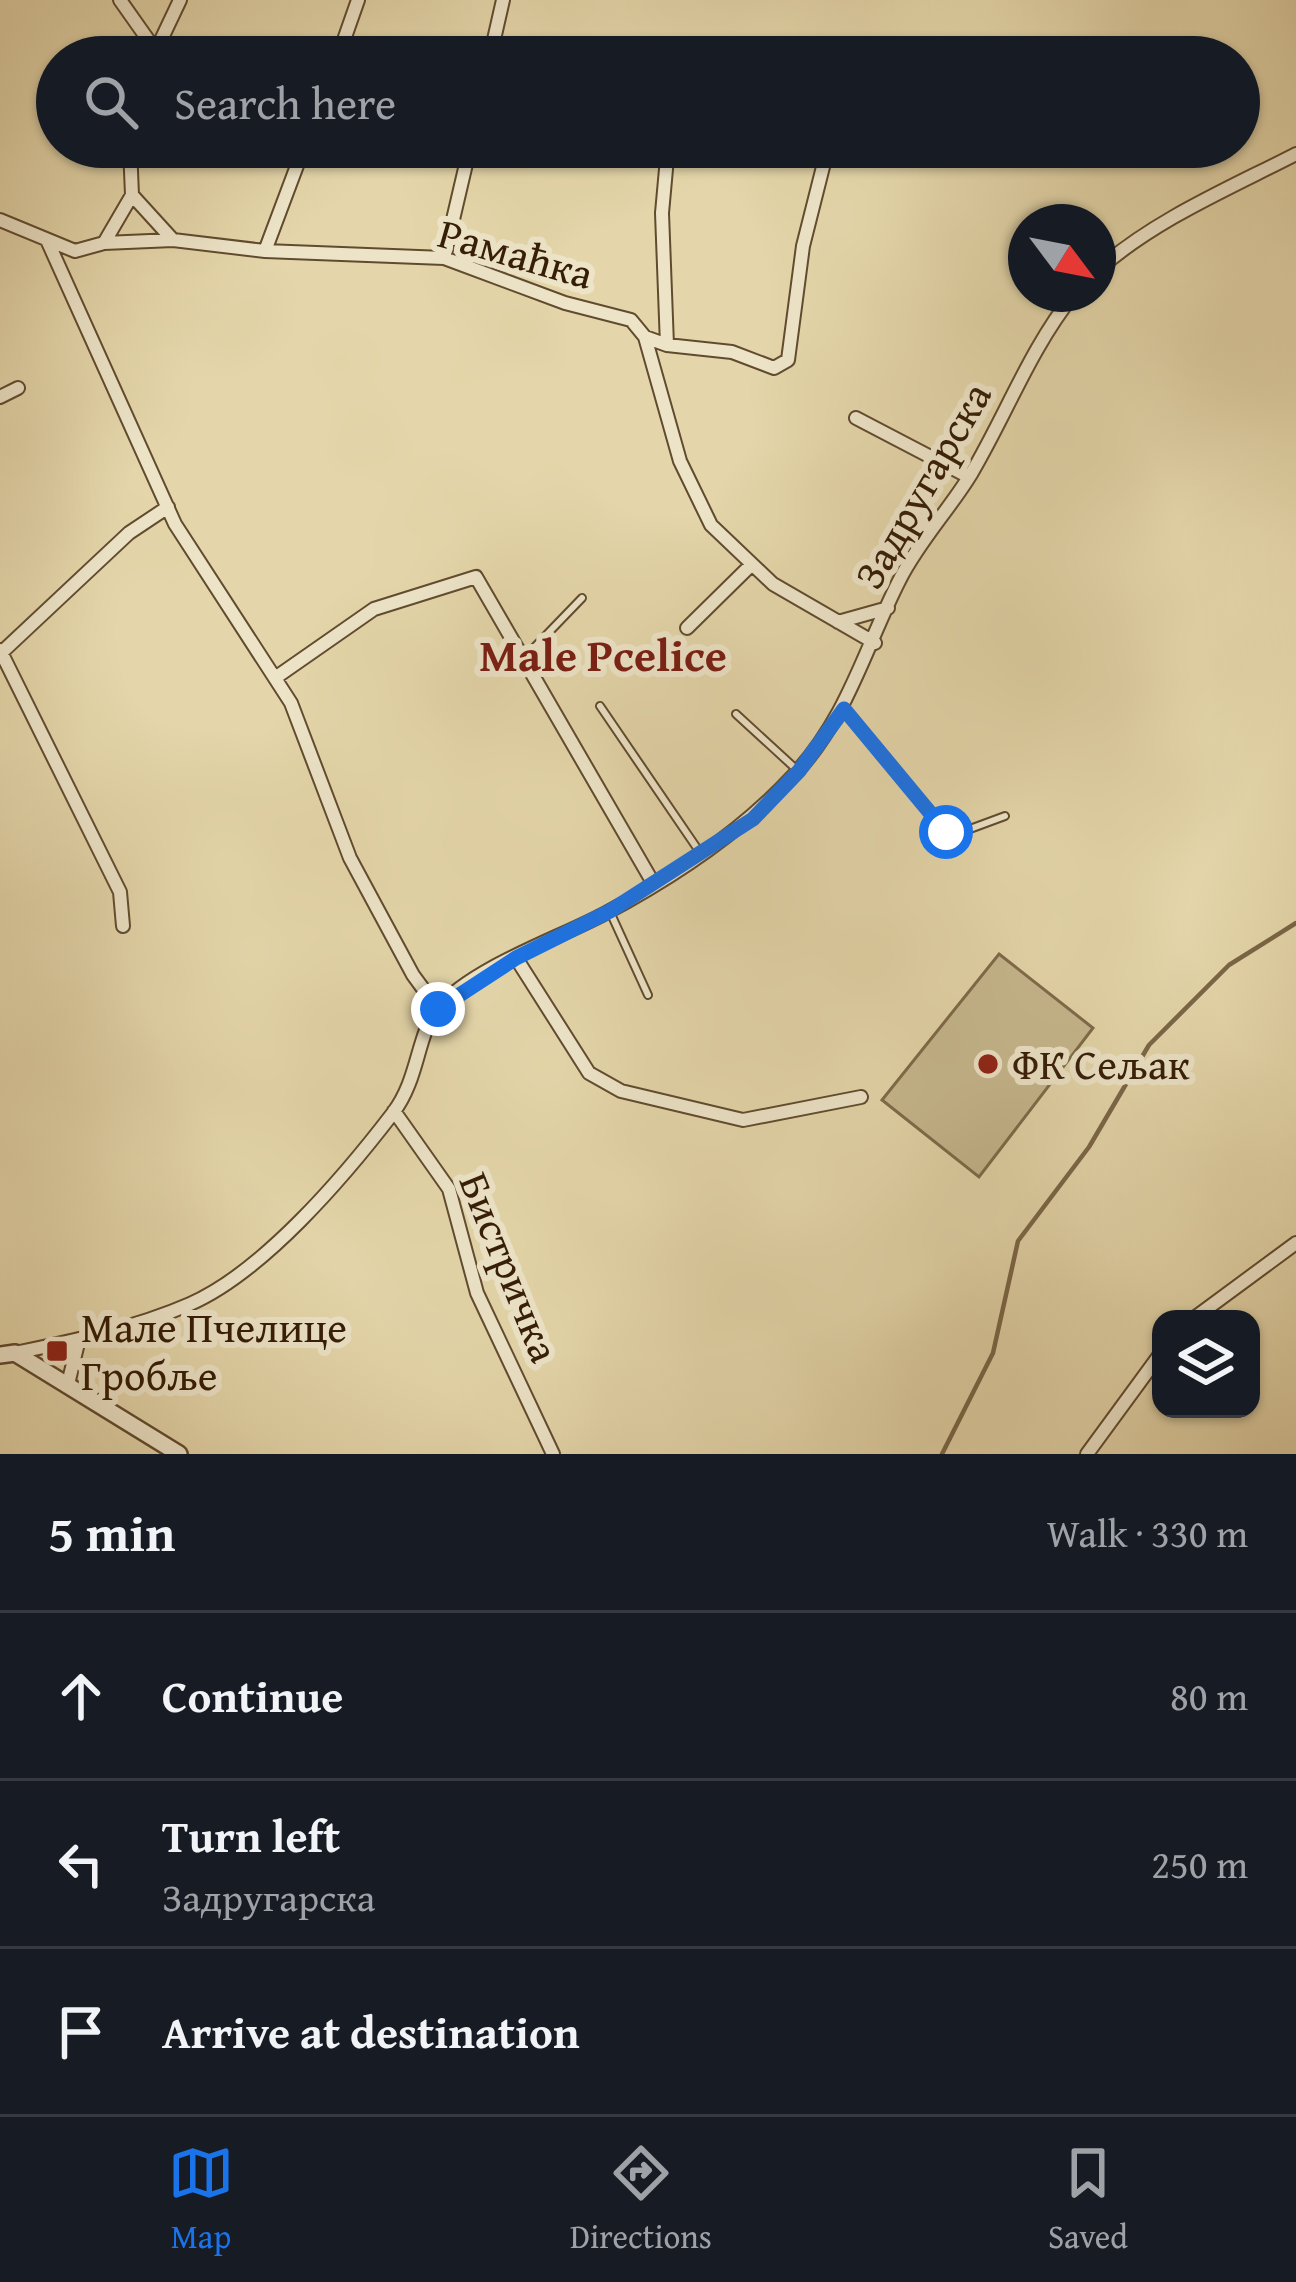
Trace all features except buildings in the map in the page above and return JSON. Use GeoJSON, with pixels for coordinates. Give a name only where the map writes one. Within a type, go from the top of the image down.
{"type":"FeatureCollection","features":[{"type":"Feature","properties":{"kind":"street"},"geometry":{"type":"LineString","coordinates":[[121,0],[144,36]]}},
{"type":"Feature","properties":{"kind":"street"},"geometry":{"type":"LineString","coordinates":[[163,36],[179,0]]}},
{"type":"Feature","properties":{"kind":"street"},"geometry":{"type":"LineString","coordinates":[[345,36],[358,0]]}},
{"type":"Feature","properties":{"kind":"street"},"geometry":{"type":"LineString","coordinates":[[494,36],[502,0]]}},
{"type":"Feature","properties":{"kind":"street"},"geometry":{"type":"LineString","coordinates":[[1116,258],[1204,202],[1296,154]]}},
{"type":"Feature","properties":{"kind":"street"},"geometry":{"type":"LineString","coordinates":[[104,243],[132,195],[131,168]]}},
{"type":"Feature","properties":{"kind":"street"},"geometry":{"type":"LineString","coordinates":[[265,251],[296,168]]}},
{"type":"Feature","properties":{"kind":"street"},"geometry":{"type":"LineString","coordinates":[[444,258],[465,168]]}},
{"type":"Feature","properties":{"kind":"street"},"geometry":{"type":"LineString","coordinates":[[666,168],[662,213],[667,345],[732,352],[774,368],[788,360],[803,246],[823,168]]}},
{"type":"Feature","properties":{"kind":"street"},"geometry":{"type":"LineString","coordinates":[[132,195],[173,240]]}},
{"type":"Feature","properties":{"kind":"street","name":"Рамаћка"},"geometry":{"type":"LineString","coordinates":[[0,220],[75,251],[104,243],[173,240],[265,251],[444,258],[565,303],[631,320],[645,337],[667,345]]}},
{"type":"Feature","properties":{"kind":"street"},"geometry":{"type":"LineString","coordinates":[[8,1354],[79,1340],[192,1304],[256,1262],[394,1111],[418,1071],[422,1041],[438,1009],[412,975],[350,858],[291,703],[168,507],[47,240]]}},
{"type":"Feature","properties":{"kind":"street","name":"Задругарска"},"geometry":{"type":"LineString","coordinates":[[438,1009],[516,958],[610,911],[701,854],[753,819],[799,771],[844,709],[928,528],[969,477],[1042,334],[1060,312]]}},
{"type":"Feature","properties":{"kind":"street"},"geometry":{"type":"LineString","coordinates":[[645,337],[680,461],[711,525],[751,566],[875,643]]}},
{"type":"Feature","properties":{"kind":"street"},"geometry":{"type":"LineString","coordinates":[[0,397],[18,388]]}},
{"type":"Feature","properties":{"kind":"street"},"geometry":{"type":"LineString","coordinates":[[856,418],[969,477]]}},
{"type":"Feature","properties":{"kind":"street"},"geometry":{"type":"LineString","coordinates":[[123,926],[120,892],[0,652],[129,533],[168,507]]}},
{"type":"Feature","properties":{"kind":"street"},"geometry":{"type":"LineString","coordinates":[[687,628],[751,566]]}},
{"type":"Feature","properties":{"kind":"street"},"geometry":{"type":"LineString","coordinates":[[274,678],[374,609],[476,577],[525,657],[584,771],[652,881]]}},
{"type":"Feature","properties":{"kind":"street"},"geometry":{"type":"LineString","coordinates":[[838,622],[889,608]]}},
{"type":"Feature","properties":{"kind":"street"},"geometry":{"type":"LineString","coordinates":[[516,958],[590,1073],[621,1091],[743,1120],[861,1097]]}},
{"type":"Feature","properties":{"kind":"street","name":"Бистричка"},"geometry":{"type":"LineString","coordinates":[[394,1111],[449,1189],[477,1293],[553,1454]]}},
{"type":"Feature","properties":{"kind":"street"},"geometry":{"type":"LineString","coordinates":[[1205,1310],[1296,1243]]}},
{"type":"Feature","properties":{"kind":"street"},"geometry":{"type":"LineString","coordinates":[[68,1384],[79,1340]]}},
{"type":"Feature","properties":{"kind":"street"},"geometry":{"type":"LineString","coordinates":[[8,1354],[68,1384],[179,1454]]}},
{"type":"Feature","properties":{"kind":"street"},"geometry":{"type":"LineString","coordinates":[[1088,1454],[1152,1365]]}},
{"type":"Feature","properties":{"kind":"lane"},"geometry":{"type":"LineString","coordinates":[[525,657],[582,598]]}},
{"type":"Feature","properties":{"kind":"lane"},"geometry":{"type":"LineString","coordinates":[[600,706],[701,854]]}},
{"type":"Feature","properties":{"kind":"lane"},"geometry":{"type":"LineString","coordinates":[[844,709],[952,836],[1005,816]]}},
{"type":"Feature","properties":{"kind":"lane"},"geometry":{"type":"LineString","coordinates":[[736,714],[799,771]]}},
{"type":"Feature","properties":{"kind":"lane"},"geometry":{"type":"LineString","coordinates":[[610,911],[649,995]]}},
{"type":"Feature","properties":{"kind":"shaded area","name":"ФК Сељак"},"geometry":{"type":"Polygon","coordinates":[[[999,954],[1093,1028],[979,1177],[882,1100],[999,954]]]}},
{"type":"Feature","properties":{"kind":"waterway"},"geometry":{"type":"LineString","coordinates":[[942,1454],[993,1353],[1018,1241],[1089,1147],[1149,1045],[1229,965],[1296,923]]}},
{"type":"Feature","properties":{"kind":"place","name":"ФК Сељак"},"geometry":{"type":"Point","coordinates":[988,1064]}},
{"type":"Feature","properties":{"kind":"place","name":"Мале Пчелице Гробље"},"geometry":{"type":"Point","coordinates":[57,1351]}},
{"type":"Feature","properties":{"kind":"district","name":"Male Pcelice"},"geometry":{"type":"Point","coordinates":[603,655]}},
{"type":"Feature","properties":{"kind":"route"},"geometry":{"type":"LineString","coordinates":[[438,1009],[458,991],[610,911],[753,819],[799,771],[844,709],[946,832]]}}]}
